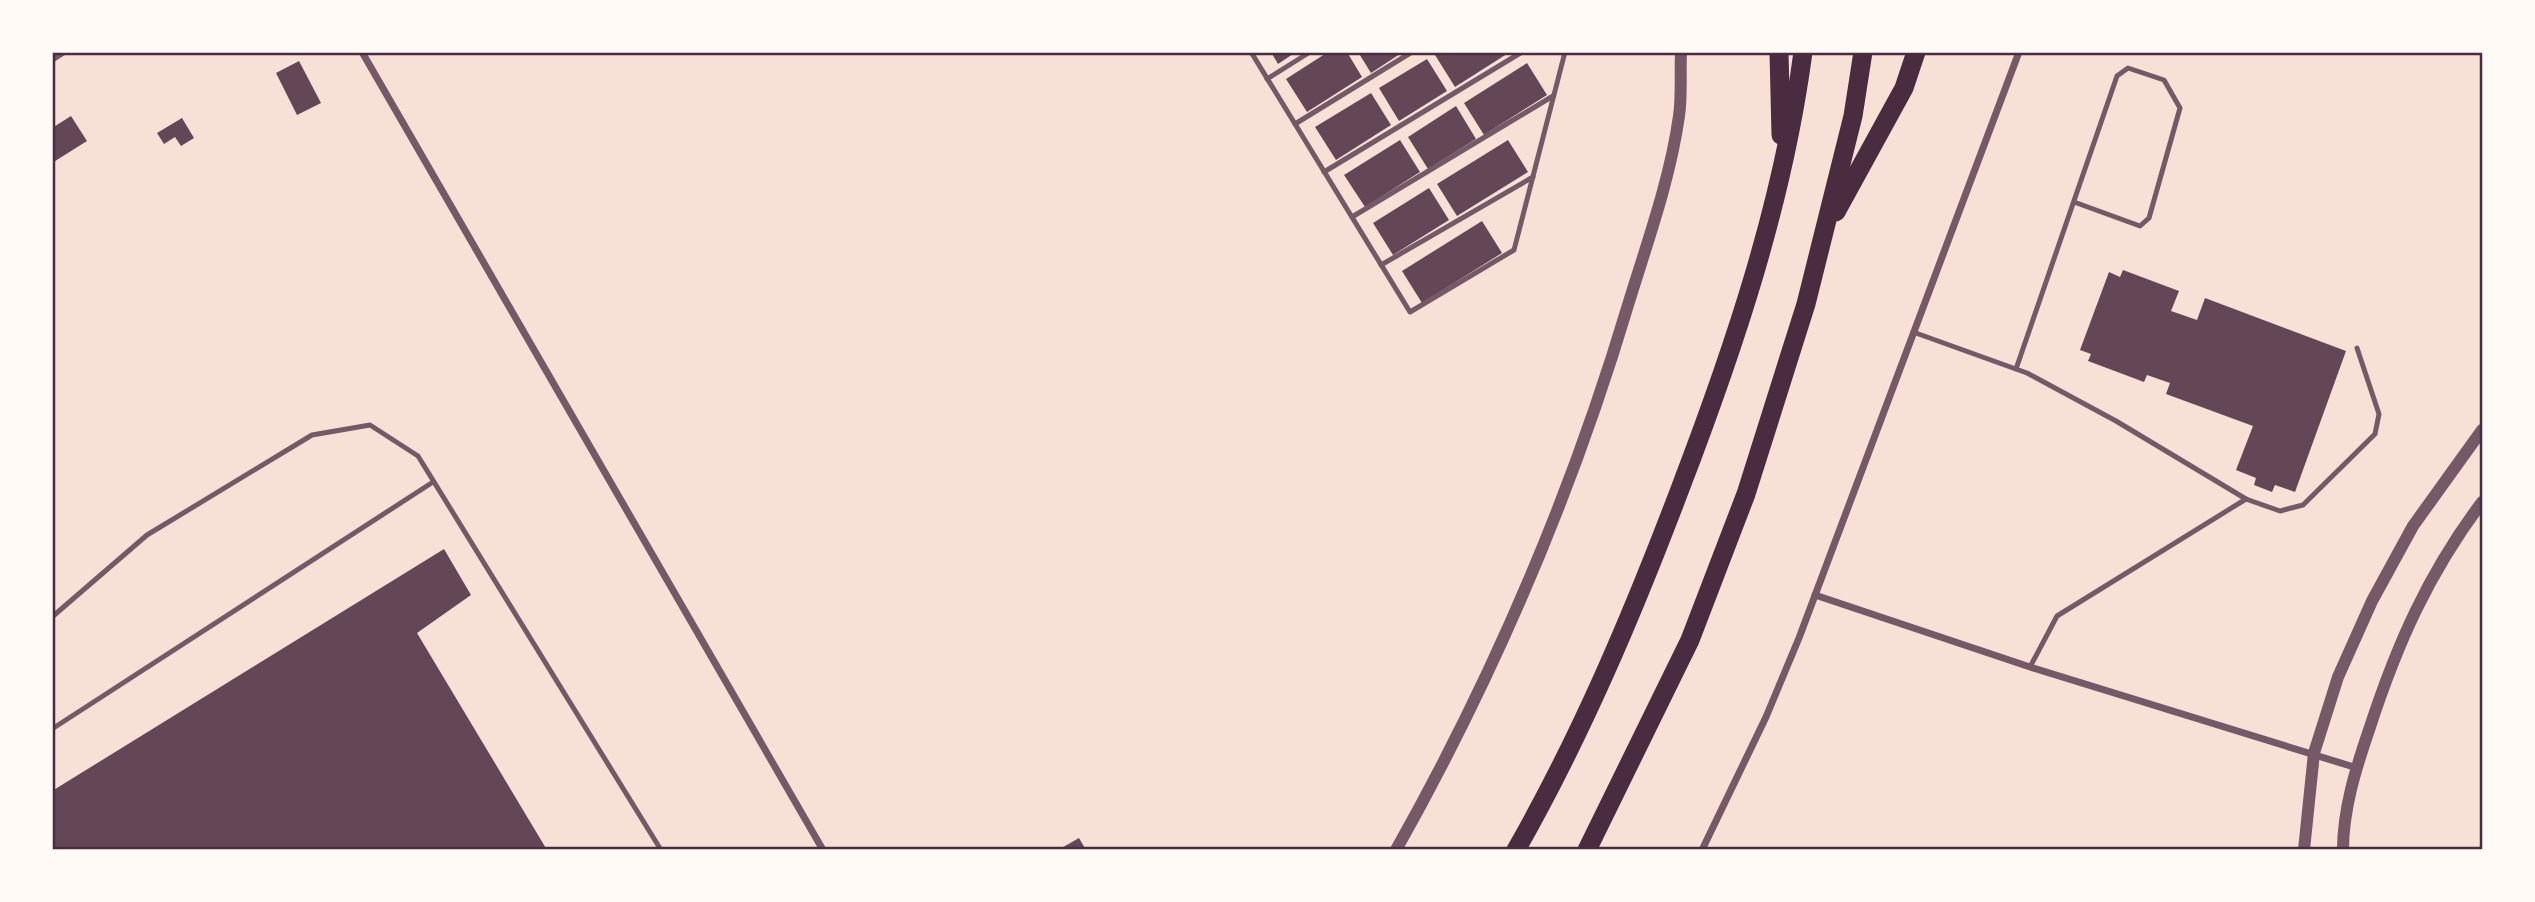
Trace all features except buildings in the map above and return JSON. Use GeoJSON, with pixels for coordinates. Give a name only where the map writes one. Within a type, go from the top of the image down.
{"type":"FeatureCollection","features":[{"type":"Feature","properties":{"kind":"highway"},"geometry":{"type":"LineString","coordinates":[[1779,52],[1781,167]]}},
{"type":"Feature","properties":{"kind":"highway"},"geometry":{"type":"LineString","coordinates":[[1516,849],[1556,778],[1631,619],[1709,415],[1765,242],[1803,52]]}},
{"type":"Feature","properties":{"kind":"highway"},"geometry":{"type":"LineString","coordinates":[[1587,849],[1690,640],[1746,494],[1806,304],[1853,116],[1863,52]]}},
{"type":"Feature","properties":{"kind":"highway"},"geometry":{"type":"LineString","coordinates":[[1823,237],[1904,88],[1916,52]]}},
{"type":"Feature","properties":{"kind":"street"},"geometry":{"type":"LineString","coordinates":[[52,59],[63,52]]}},
{"type":"Feature","properties":{"kind":"street"},"geometry":{"type":"LineString","coordinates":[[362,52],[823,849]]}},
{"type":"Feature","properties":{"kind":"street"},"geometry":{"type":"LineString","coordinates":[[1396,849],[1470,709],[1544,551],[1596,411],[1658,207],[1676,128],[1681,52]]}},
{"type":"Feature","properties":{"kind":"street"},"geometry":{"type":"LineString","coordinates":[[1702,849],[1766,717],[1815,595],[2019,52]]}},
{"type":"Feature","properties":{"kind":"street"},"geometry":{"type":"LineString","coordinates":[[2304,849],[2314,752],[2338,677],[2372,601],[2413,526],[2483,430]]}},
{"type":"Feature","properties":{"kind":"street"},"geometry":{"type":"LineString","coordinates":[[2343,849],[2343,832],[2357,768],[2394,655],[2449,547],[2483,502]]}},
{"type":"Feature","properties":{"kind":"street"},"geometry":{"type":"LineString","coordinates":[[1815,595],[2030,667],[2314,752],[2357,768]]}},
{"type":"Feature","properties":{"kind":"lane"},"geometry":{"type":"LineString","coordinates":[[1251,52],[1410,312],[1514,250],[1565,52]]}},
{"type":"Feature","properties":{"kind":"lane"},"geometry":{"type":"LineString","coordinates":[[1267,79],[1310,52]]}},
{"type":"Feature","properties":{"kind":"lane"},"geometry":{"type":"LineString","coordinates":[[1295,124],[1412,52]]}},
{"type":"Feature","properties":{"kind":"lane"},"geometry":{"type":"LineString","coordinates":[[1324,172],[1522,52]]}},
{"type":"Feature","properties":{"kind":"lane"},"geometry":{"type":"LineString","coordinates":[[2017,369],[2117,76],[2128,68],[2164,80],[2180,108],[2149,218],[2140,226],[2074,202]]}},
{"type":"Feature","properties":{"kind":"lane"},"geometry":{"type":"LineString","coordinates":[[1352,217],[1553,96]]}},
{"type":"Feature","properties":{"kind":"lane"},"geometry":{"type":"LineString","coordinates":[[1381,265],[1532,177]]}},
{"type":"Feature","properties":{"kind":"lane"},"geometry":{"type":"LineString","coordinates":[[1912,332],[2017,369],[2116,421],[2246,499],[2280,511],[2303,505],[2375,434],[2379,414],[2357,348]]}},
{"type":"Feature","properties":{"kind":"lane"},"geometry":{"type":"LineString","coordinates":[[52,617],[147,535],[312,435],[370,425],[418,456],[661,849]]}},
{"type":"Feature","properties":{"kind":"lane"},"geometry":{"type":"LineString","coordinates":[[52,729],[433,482]]}},
{"type":"Feature","properties":{"kind":"lane"},"geometry":{"type":"LineString","coordinates":[[2030,667],[2057,616],[2246,499]]}}]}
